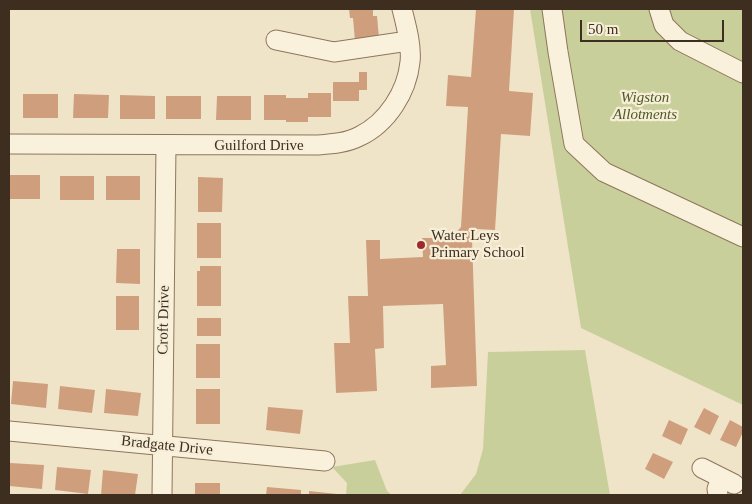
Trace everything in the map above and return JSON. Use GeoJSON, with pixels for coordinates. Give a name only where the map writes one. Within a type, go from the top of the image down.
{"type":"FeatureCollection","features":[{"type":"Feature","properties":{"kind":"street","name":"Guilford Drive"},"geometry":{"type":"LineString","coordinates":[[9,144],[318,146],[339,143],[359,137],[375,127],[401,95],[410,62],[402,9]]}},
{"type":"Feature","properties":{"kind":"street"},"geometry":{"type":"LineString","coordinates":[[552,9],[574,144],[604,172],[743,237]]}},
{"type":"Feature","properties":{"kind":"street"},"geometry":{"type":"LineString","coordinates":[[659,9],[664,26],[680,41],[743,72]]}},
{"type":"Feature","properties":{"kind":"street"},"geometry":{"type":"LineString","coordinates":[[276,40],[334,52],[408,41]]}},
{"type":"Feature","properties":{"kind":"street","name":"Croft Drive"},"geometry":{"type":"LineString","coordinates":[[162,495],[166,145]]}},
{"type":"Feature","properties":{"kind":"street","name":"Bradgate Drive"},"geometry":{"type":"LineString","coordinates":[[9,431],[325,461]]}},
{"type":"Feature","properties":{"kind":"street"},"geometry":{"type":"LineString","coordinates":[[702,468],[724,486]]}},
{"type":"Feature","properties":{"kind":"green space","name":"Wigston Allotments"},"geometry":{"type":"Polygon","coordinates":[[[530,9],[743,9],[743,405],[581,328],[530,9]]]}},
{"type":"Feature","properties":{"kind":"green space"},"geometry":{"type":"Polygon","coordinates":[[[585,350],[610,495],[460,495],[476,474],[483,449],[488,352],[585,350]]]}},
{"type":"Feature","properties":{"kind":"green space"},"geometry":{"type":"Polygon","coordinates":[[[375,460],[387,491],[392,495],[346,495],[347,483],[332,467],[375,460]]]}},
{"type":"Feature","properties":{"kind":"building"},"geometry":{"type":"Polygon","coordinates":[[[349,9],[373,9],[373,16],[377,16],[379,38],[355,41],[353,18],[350,18],[349,9]]]}},
{"type":"Feature","properties":{"kind":"building"},"geometry":{"type":"Polygon","coordinates":[[[476,9],[514,9],[509,91],[533,93],[530,136],[501,134],[495,230],[476,229],[472,239],[477,386],[431,388],[431,366],[446,365],[443,304],[383,306],[384,348],[375,349],[377,391],[336,393],[334,343],[350,343],[348,296],[368,296],[366,240],[380,240],[380,259],[423,257],[422,238],[451,238],[461,227],[468,107],[446,106],[448,75],[471,77],[476,9]]]}},
{"type":"Feature","properties":{"kind":"building"},"geometry":{"type":"Polygon","coordinates":[[[359,72],[367,72],[367,90],[359,90],[359,101],[333,101],[333,82],[359,82],[359,72]]]}},
{"type":"Feature","properties":{"kind":"building"},"geometry":{"type":"Polygon","coordinates":[[[308,93],[331,93],[331,117],[308,117],[308,122],[264,120],[264,95],[308,98],[308,93]]]}},
{"type":"Feature","properties":{"kind":"building"},"geometry":{"type":"Polygon","coordinates":[[[23,94],[58,94],[58,118],[23,118],[23,94]]]}},
{"type":"Feature","properties":{"kind":"building"},"geometry":{"type":"Polygon","coordinates":[[[74,94],[109,95],[108,118],[73,118],[74,94]]]}},
{"type":"Feature","properties":{"kind":"building"},"geometry":{"type":"Polygon","coordinates":[[[120,95],[155,96],[155,119],[120,119],[120,95]]]}},
{"type":"Feature","properties":{"kind":"building"},"geometry":{"type":"Polygon","coordinates":[[[166,96],[201,96],[201,119],[166,119],[166,96]]]}},
{"type":"Feature","properties":{"kind":"building"},"geometry":{"type":"Polygon","coordinates":[[[217,96],[251,96],[251,120],[216,120],[217,96]]]}},
{"type":"Feature","properties":{"kind":"building"},"geometry":{"type":"Polygon","coordinates":[[[9,175],[40,175],[40,199],[9,199],[9,175]]]}},
{"type":"Feature","properties":{"kind":"building"},"geometry":{"type":"Polygon","coordinates":[[[60,176],[94,176],[94,200],[60,200],[60,176]]]}},
{"type":"Feature","properties":{"kind":"building"},"geometry":{"type":"Polygon","coordinates":[[[106,176],[140,176],[140,200],[106,200],[106,176]]]}},
{"type":"Feature","properties":{"kind":"building"},"geometry":{"type":"Polygon","coordinates":[[[198,177],[223,178],[222,212],[198,212],[198,177]]]}},
{"type":"Feature","properties":{"kind":"building"},"geometry":{"type":"Polygon","coordinates":[[[197,223],[221,223],[221,258],[197,258],[197,223]]]}},
{"type":"Feature","properties":{"kind":"building"},"geometry":{"type":"Polygon","coordinates":[[[117,249],[140,249],[140,284],[116,283],[117,249]]]}},
{"type":"Feature","properties":{"kind":"building"},"geometry":{"type":"Polygon","coordinates":[[[200,266],[221,266],[221,306],[197,306],[197,271],[200,271],[200,266]]]}},
{"type":"Feature","properties":{"kind":"building"},"geometry":{"type":"Polygon","coordinates":[[[116,296],[139,296],[139,330],[116,330],[116,296]]]}},
{"type":"Feature","properties":{"kind":"building"},"geometry":{"type":"Polygon","coordinates":[[[197,318],[221,318],[221,336],[197,336],[197,318]]]}},
{"type":"Feature","properties":{"kind":"building"},"geometry":{"type":"Polygon","coordinates":[[[196,344],[220,344],[220,378],[196,378],[196,344]]]}},
{"type":"Feature","properties":{"kind":"building"},"geometry":{"type":"Polygon","coordinates":[[[13,381],[48,384],[46,408],[11,404],[13,381]]]}},
{"type":"Feature","properties":{"kind":"building"},"geometry":{"type":"Polygon","coordinates":[[[60,386],[95,390],[92,413],[58,409],[60,386]]]}},
{"type":"Feature","properties":{"kind":"building"},"geometry":{"type":"Polygon","coordinates":[[[106,389],[141,393],[138,416],[104,413],[106,389]]]}},
{"type":"Feature","properties":{"kind":"building"},"geometry":{"type":"Polygon","coordinates":[[[196,389],[220,389],[220,424],[196,424],[196,389]]]}},
{"type":"Feature","properties":{"kind":"building"},"geometry":{"type":"Polygon","coordinates":[[[268,407],[303,410],[300,434],[266,430],[268,407]]]}},
{"type":"Feature","properties":{"kind":"building"},"geometry":{"type":"Polygon","coordinates":[[[704,408],[719,416],[710,435],[694,427],[704,408]]]}},
{"type":"Feature","properties":{"kind":"building"},"geometry":{"type":"Polygon","coordinates":[[[669,420],[688,429],[681,445],[662,436],[669,420]]]}},
{"type":"Feature","properties":{"kind":"building"},"geometry":{"type":"Polygon","coordinates":[[[730,420],[743,427],[743,432],[736,447],[720,440],[730,420]]]}},
{"type":"Feature","properties":{"kind":"building"},"geometry":{"type":"Polygon","coordinates":[[[653,453],[673,462],[664,479],[645,469],[653,453]]]}},
{"type":"Feature","properties":{"kind":"building"},"geometry":{"type":"Polygon","coordinates":[[[10,463],[44,465],[42,489],[9,486],[10,463]]]}},
{"type":"Feature","properties":{"kind":"building"},"geometry":{"type":"Polygon","coordinates":[[[57,467],[91,470],[88,494],[55,490],[57,467]]]}},
{"type":"Feature","properties":{"kind":"building"},"geometry":{"type":"Polygon","coordinates":[[[103,470],[138,474],[135,495],[101,495],[103,470]]]}},
{"type":"Feature","properties":{"kind":"building"},"geometry":{"type":"Polygon","coordinates":[[[195,483],[220,483],[220,495],[195,495],[195,483]]]}},
{"type":"Feature","properties":{"kind":"building"},"geometry":{"type":"Polygon","coordinates":[[[267,487],[301,490],[301,495],[266,495],[267,487]]]}},
{"type":"Feature","properties":{"kind":"building"},"geometry":{"type":"Polygon","coordinates":[[[309,491],[337,494],[337,495],[309,495],[309,491]]]}},
{"type":"Feature","properties":{"kind":"place","name":"Water Leys Primary School"},"geometry":{"type":"Point","coordinates":[421,245]}}]}
